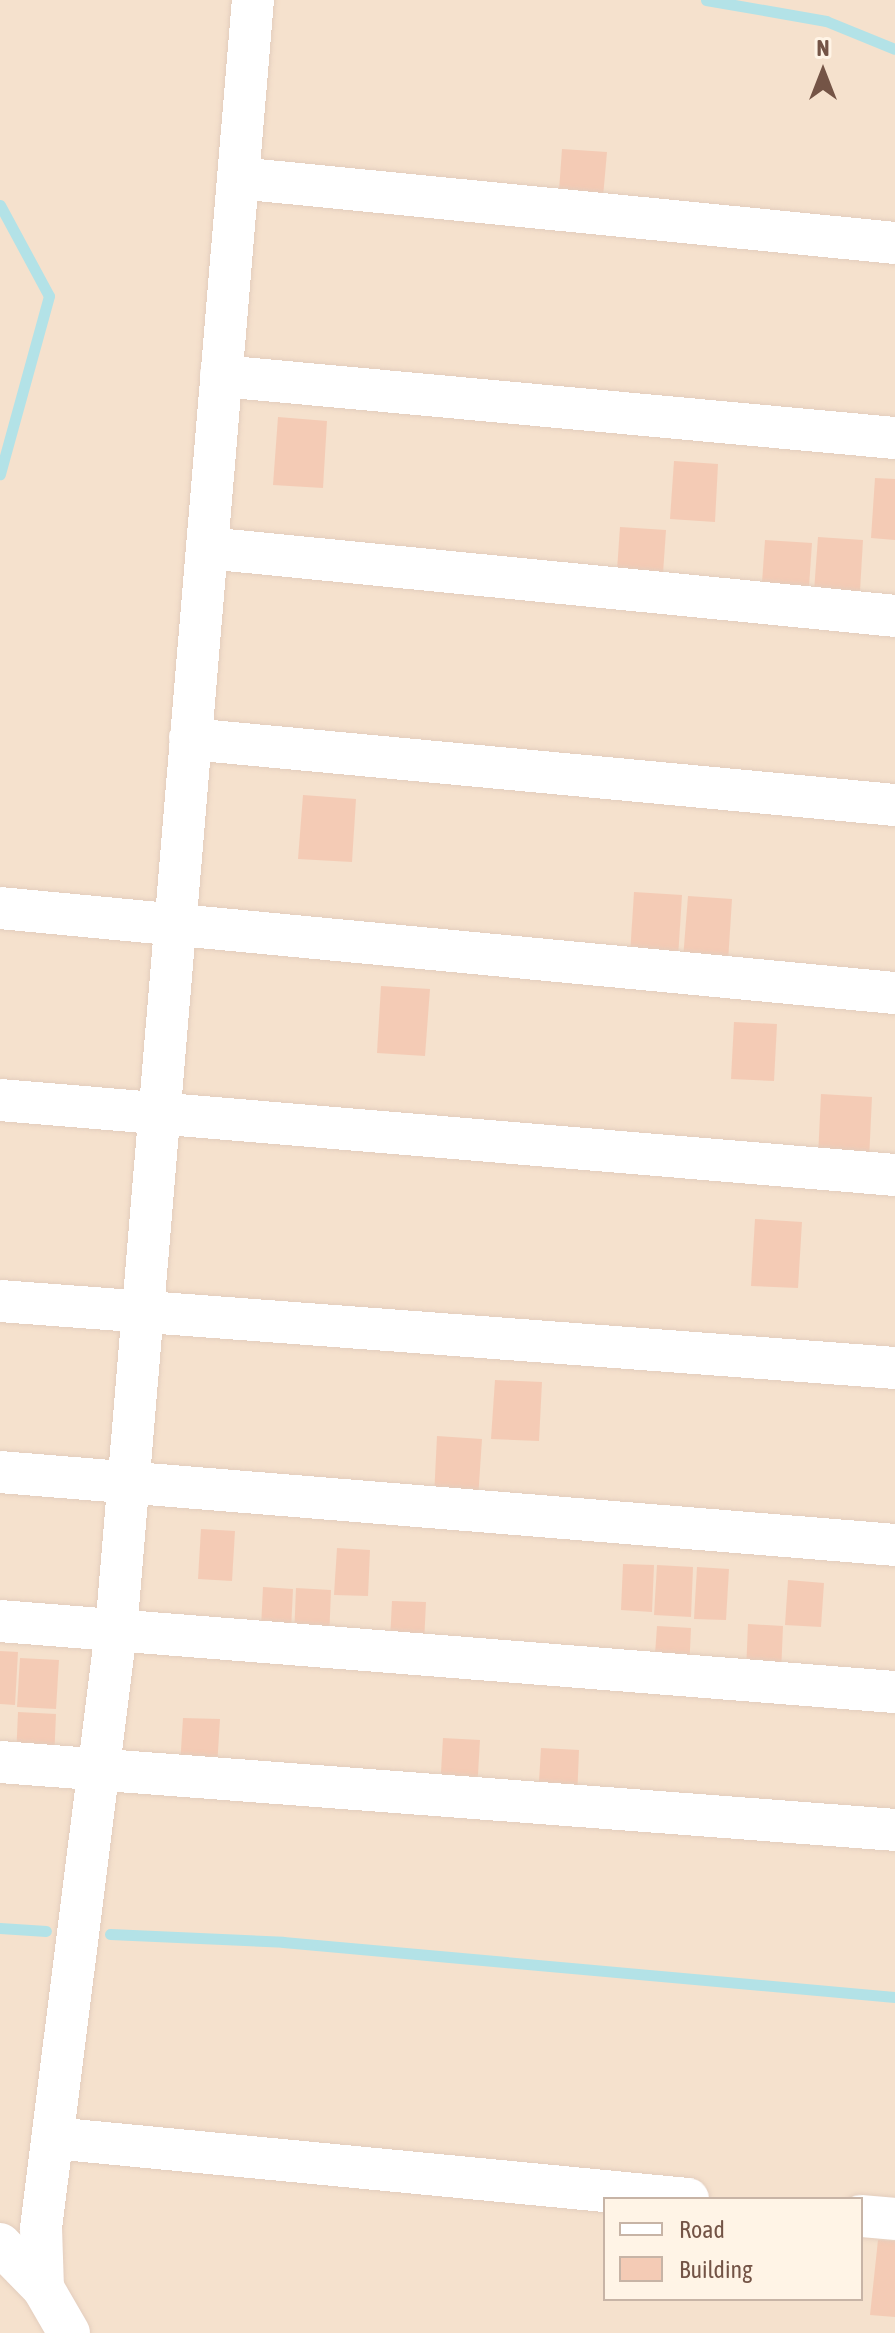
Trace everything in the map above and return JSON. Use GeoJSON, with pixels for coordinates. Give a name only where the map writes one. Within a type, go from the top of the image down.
{"type":"FeatureCollection","features":[{"type":"Feature","properties":{"kind":"street"},"geometry":{"type":"LineString","coordinates":[[43,2288],[41,2228],[116,1631],[253,0]]}},
{"type":"Feature","properties":{"kind":"street"},"geometry":{"type":"LineString","coordinates":[[238,178],[895,243]]}},
{"type":"Feature","properties":{"kind":"street"},"geometry":{"type":"LineString","coordinates":[[221,376],[895,438]]}},
{"type":"Feature","properties":{"kind":"street"},"geometry":{"type":"LineString","coordinates":[[207,548],[895,616]]}},
{"type":"Feature","properties":{"kind":"street"},"geometry":{"type":"LineString","coordinates":[[190,739],[895,805]]}},
{"type":"Feature","properties":{"kind":"street"},"geometry":{"type":"LineString","coordinates":[[0,908],[175,920],[895,993]]}},
{"type":"Feature","properties":{"kind":"street"},"geometry":{"type":"LineString","coordinates":[[0,1100],[895,1175]]}},
{"type":"Feature","properties":{"kind":"street"},"geometry":{"type":"LineString","coordinates":[[0,1301],[895,1368]]}},
{"type":"Feature","properties":{"kind":"street"},"geometry":{"type":"LineString","coordinates":[[0,1472],[128,1480],[895,1545]]}},
{"type":"Feature","properties":{"kind":"street"},"geometry":{"type":"LineString","coordinates":[[0,1621],[895,1692]]}},
{"type":"Feature","properties":{"kind":"street"},"geometry":{"type":"LineString","coordinates":[[0,1762],[99,1767],[895,1830]]}},
{"type":"Feature","properties":{"kind":"street"},"geometry":{"type":"LineString","coordinates":[[53,2138],[667,2197]]}},
{"type":"Feature","properties":{"kind":"street"},"geometry":{"type":"LineString","coordinates":[[863,2216],[895,2219]]}},
{"type":"Feature","properties":{"kind":"street"},"geometry":{"type":"LineString","coordinates":[[0,2244],[43,2288],[69,2333]]}},
{"type":"Feature","properties":{"kind":"shaded area"},"geometry":{"type":"Polygon","coordinates":[[[0,0],[895,0],[895,2333],[0,2333],[0,0]]]}},
{"type":"Feature","properties":{"kind":"building"},"geometry":{"type":"Polygon","coordinates":[[[562,149],[607,152],[602,208],[558,205],[562,149]]]}},
{"type":"Feature","properties":{"kind":"building"},"geometry":{"type":"Polygon","coordinates":[[[278,417],[327,421],[323,488],[273,485],[278,417]]]}},
{"type":"Feature","properties":{"kind":"building"},"geometry":{"type":"Polygon","coordinates":[[[674,461],[718,464],[715,522],[670,519],[674,461]]]}},
{"type":"Feature","properties":{"kind":"building"},"geometry":{"type":"Polygon","coordinates":[[[875,478],[895,479],[895,540],[871,538],[875,478]]]}},
{"type":"Feature","properties":{"kind":"building"},"geometry":{"type":"Polygon","coordinates":[[[620,527],[666,530],[662,588],[616,585],[620,527]]]}},
{"type":"Feature","properties":{"kind":"building"},"geometry":{"type":"Polygon","coordinates":[[[818,537],[863,540],[859,608],[813,605],[818,537]]]}},
{"type":"Feature","properties":{"kind":"building"},"geometry":{"type":"Polygon","coordinates":[[[765,540],[812,543],[808,601],[761,597],[765,540]]]}},
{"type":"Feature","properties":{"kind":"building"},"geometry":{"type":"Polygon","coordinates":[[[303,795],[356,799],[352,862],[298,859],[303,795]]]}},
{"type":"Feature","properties":{"kind":"building"},"geometry":{"type":"Polygon","coordinates":[[[634,892],[682,895],[678,958],[630,955],[634,892]]]}},
{"type":"Feature","properties":{"kind":"building"},"geometry":{"type":"Polygon","coordinates":[[[688,896],[732,899],[728,962],[683,959],[688,896]]]}},
{"type":"Feature","properties":{"kind":"building"},"geometry":{"type":"Polygon","coordinates":[[[381,986],[430,989],[425,1056],[377,1053],[381,986]]]}},
{"type":"Feature","properties":{"kind":"building"},"geometry":{"type":"Polygon","coordinates":[[[734,1022],[777,1024],[774,1081],[731,1079],[734,1022]]]}},
{"type":"Feature","properties":{"kind":"building"},"geometry":{"type":"Polygon","coordinates":[[[821,1094],[872,1097],[869,1160],[818,1157],[821,1094]]]}},
{"type":"Feature","properties":{"kind":"building"},"geometry":{"type":"Polygon","coordinates":[[[755,1219],[802,1222],[798,1288],[751,1286],[755,1219]]]}},
{"type":"Feature","properties":{"kind":"building"},"geometry":{"type":"Polygon","coordinates":[[[495,1380],[542,1382],[539,1441],[491,1439],[495,1380]]]}},
{"type":"Feature","properties":{"kind":"building"},"geometry":{"type":"Polygon","coordinates":[[[437,1436],[482,1439],[478,1499],[434,1497],[437,1436]]]}},
{"type":"Feature","properties":{"kind":"building"},"geometry":{"type":"Polygon","coordinates":[[[201,1529],[235,1531],[232,1581],[198,1579],[201,1529]]]}},
{"type":"Feature","properties":{"kind":"building"},"geometry":{"type":"Polygon","coordinates":[[[337,1548],[370,1550],[368,1596],[334,1595],[337,1548]]]}},
{"type":"Feature","properties":{"kind":"building"},"geometry":{"type":"Polygon","coordinates":[[[623,1564],[654,1565],[652,1612],[621,1610],[623,1564]]]}},
{"type":"Feature","properties":{"kind":"building"},"geometry":{"type":"Polygon","coordinates":[[[657,1565],[693,1567],[691,1617],[654,1615],[657,1565]]]}},
{"type":"Feature","properties":{"kind":"building"},"geometry":{"type":"Polygon","coordinates":[[[697,1567],[729,1569],[726,1620],[694,1619],[697,1567]]]}},
{"type":"Feature","properties":{"kind":"building"},"geometry":{"type":"Polygon","coordinates":[[[788,1580],[824,1583],[821,1627],[785,1625],[788,1580]]]}},
{"type":"Feature","properties":{"kind":"building"},"geometry":{"type":"Polygon","coordinates":[[[263,1587],[293,1589],[291,1630],[261,1628],[263,1587]]]}},
{"type":"Feature","properties":{"kind":"building"},"geometry":{"type":"Polygon","coordinates":[[[296,1588],[331,1590],[329,1640],[294,1638],[296,1588]]]}},
{"type":"Feature","properties":{"kind":"building"},"geometry":{"type":"Polygon","coordinates":[[[392,1601],[426,1602],[424,1643],[390,1641],[392,1601]]]}},
{"type":"Feature","properties":{"kind":"building"},"geometry":{"type":"Polygon","coordinates":[[[748,1624],[783,1626],[781,1674],[746,1672],[748,1624]]]}},
{"type":"Feature","properties":{"kind":"building"},"geometry":{"type":"Polygon","coordinates":[[[657,1626],[691,1628],[689,1671],[654,1669],[657,1626]]]}},
{"type":"Feature","properties":{"kind":"building"},"geometry":{"type":"Polygon","coordinates":[[[0,1651],[18,1652],[15,1705],[0,1704],[0,1651]]]}},
{"type":"Feature","properties":{"kind":"building"},"geometry":{"type":"Polygon","coordinates":[[[20,1658],[59,1660],[56,1709],[17,1707],[20,1658]]]}},
{"type":"Feature","properties":{"kind":"building"},"geometry":{"type":"Polygon","coordinates":[[[18,1712],[56,1714],[54,1760],[16,1758],[18,1712]]]}},
{"type":"Feature","properties":{"kind":"building"},"geometry":{"type":"Polygon","coordinates":[[[183,1718],[220,1719],[217,1767],[180,1766],[183,1718]]]}},
{"type":"Feature","properties":{"kind":"building"},"geometry":{"type":"Polygon","coordinates":[[[443,1738],[480,1740],[477,1791],[440,1789],[443,1738]]]}},
{"type":"Feature","properties":{"kind":"building"},"geometry":{"type":"Polygon","coordinates":[[[541,1748],[579,1750],[577,1800],[538,1798],[541,1748]]]}},
{"type":"Feature","properties":{"kind":"building"},"geometry":{"type":"Polygon","coordinates":[[[878,2240],[895,2241],[895,2317],[870,2315],[878,2240]]]}},
{"type":"Feature","properties":{"kind":"waterway"},"geometry":{"type":"LineString","coordinates":[[706,0],[826,21],[895,49]]}},
{"type":"Feature","properties":{"kind":"waterway"},"geometry":{"type":"LineString","coordinates":[[0,205],[49,296],[0,474]]}},
{"type":"Feature","properties":{"kind":"waterway"},"geometry":{"type":"LineString","coordinates":[[0,1928],[46,1931]]}},
{"type":"Feature","properties":{"kind":"waterway"},"geometry":{"type":"LineString","coordinates":[[110,1934],[283,1942],[895,1997]]}}]}
